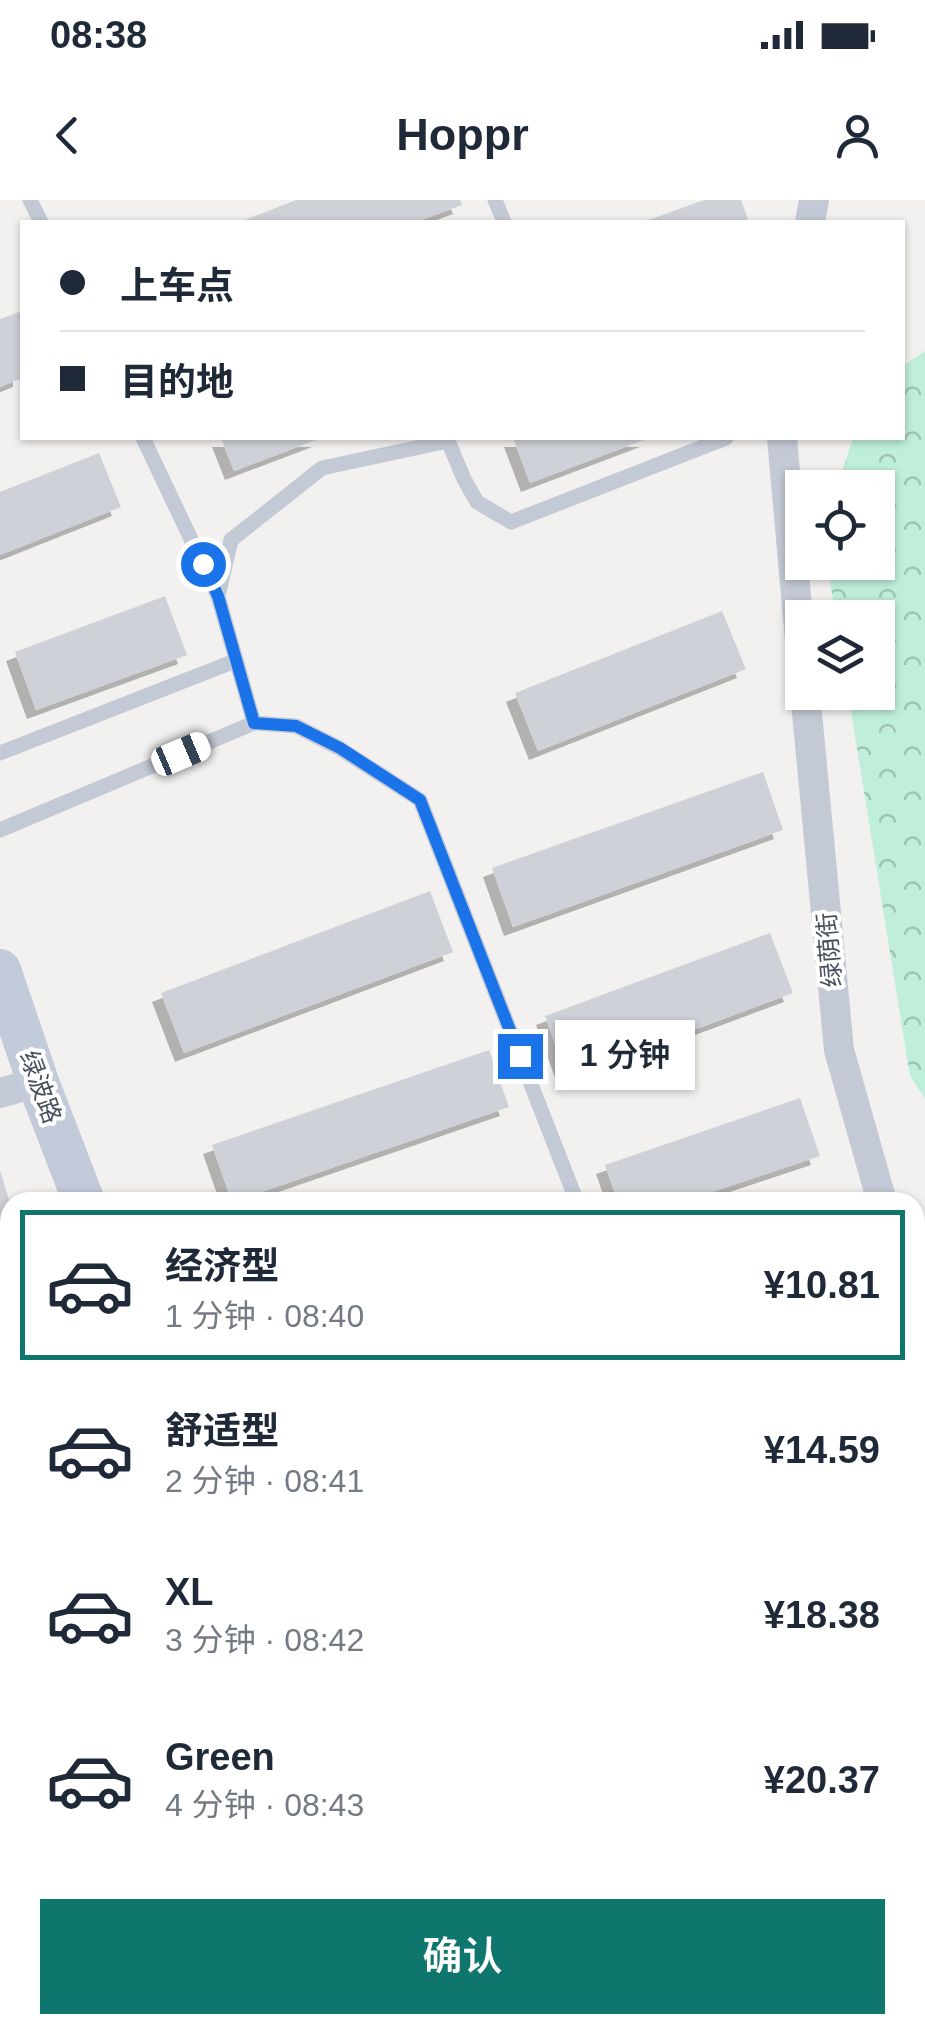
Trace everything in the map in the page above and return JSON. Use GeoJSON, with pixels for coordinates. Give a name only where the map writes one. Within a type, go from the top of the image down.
{"type":"FeatureCollection","features":[{"type":"Feature","properties":{"kind":"street"},"geometry":{"type":"LineString","coordinates":[[782,440],[796,600]]}},
{"type":"Feature","properties":{"kind":"street","name":"绿荫街"},"geometry":{"type":"LineString","coordinates":[[807,710],[838,1050],[879,1192]]}},
{"type":"Feature","properties":{"kind":"street","name":"绿波路"},"geometry":{"type":"LineString","coordinates":[[0,970],[19,1088],[78,1192]]}},
{"type":"Feature","properties":{"kind":"lane"},"geometry":{"type":"LineString","coordinates":[[144,440],[218,596],[254,723]]}},
{"type":"Feature","properties":{"kind":"lane"},"geometry":{"type":"LineString","coordinates":[[218,596],[231,540],[322,468],[444,440]]}},
{"type":"Feature","properties":{"kind":"lane"},"geometry":{"type":"LineString","coordinates":[[448,440],[477,502],[511,522],[721,440]]}},
{"type":"Feature","properties":{"kind":"lane"},"geometry":{"type":"LineString","coordinates":[[0,753],[235,661]]}},
{"type":"Feature","properties":{"kind":"lane"},"geometry":{"type":"LineString","coordinates":[[0,830],[254,723],[296,726],[340,748],[420,800],[573,1192]]}},
{"type":"Feature","properties":{"kind":"green space"},"geometry":{"type":"Polygon","coordinates":[[[925,351],[925,1099],[910,1076],[851,710],[895,710],[895,600],[833,600],[830,580],[895,580],[895,470],[843,470],[852,440],[905,440],[905,365],[925,351]]]}},
{"type":"Feature","properties":{"kind":"building"},"geometry":{"type":"Polygon","coordinates":[[[296,200],[460,200],[462,205],[421,220],[245,220],[296,200]]]}},
{"type":"Feature","properties":{"kind":"building"},"geometry":{"type":"Polygon","coordinates":[[[704,200],[741,200],[748,220],[649,220],[704,200]]]}},
{"type":"Feature","properties":{"kind":"building"},"geometry":{"type":"Polygon","coordinates":[[[20,312],[20,379],[0,387],[0,319],[20,312]]]}},
{"type":"Feature","properties":{"kind":"building"},"geometry":{"type":"Polygon","coordinates":[[[222,440],[316,440],[234,471],[222,440]]]}},
{"type":"Feature","properties":{"kind":"building"},"geometry":{"type":"Polygon","coordinates":[[[514,440],[644,440],[530,483],[514,440]]]}},
{"type":"Feature","properties":{"kind":"building"},"geometry":{"type":"Polygon","coordinates":[[[99,453],[121,507],[0,555],[0,492],[99,453]]]}},
{"type":"Feature","properties":{"kind":"building"},"geometry":{"type":"Polygon","coordinates":[[[165,596],[187,655],[36,710],[15,652],[165,596]]]}},
{"type":"Feature","properties":{"kind":"building"},"geometry":{"type":"Polygon","coordinates":[[[722,611],[746,669],[538,751],[515,693],[722,611]]]}},
{"type":"Feature","properties":{"kind":"building"},"geometry":{"type":"Polygon","coordinates":[[[763,772],[783,830],[513,927],[492,868],[763,772]]]}},
{"type":"Feature","properties":{"kind":"building"},"geometry":{"type":"Polygon","coordinates":[[[430,891],[453,952],[184,1053],[161,993],[430,891]]]}},
{"type":"Feature","properties":{"kind":"building"},"geometry":{"type":"Polygon","coordinates":[[[770,933],[793,993],[567,1077],[545,1016],[770,933]]]}},
{"type":"Feature","properties":{"kind":"building"},"geometry":{"type":"Polygon","coordinates":[[[489,1050],[509,1107],[261,1192],[228,1192],[212,1145],[489,1050]]]}},
{"type":"Feature","properties":{"kind":"building"},"geometry":{"type":"Polygon","coordinates":[[[800,1098],[820,1156],[712,1192],[614,1192],[605,1165],[800,1098]]]}},
{"type":"Feature","properties":{"kind":"building"},"geometry":{"type":"Polygon","coordinates":[[[0,1170],[7,1192],[0,1192],[0,1170]]]}},
{"type":"Feature","properties":{"kind":"route"},"geometry":{"type":"LineString","coordinates":[[203,564],[218,596],[254,723],[296,726],[340,748],[420,800],[520,1056]]}}]}
